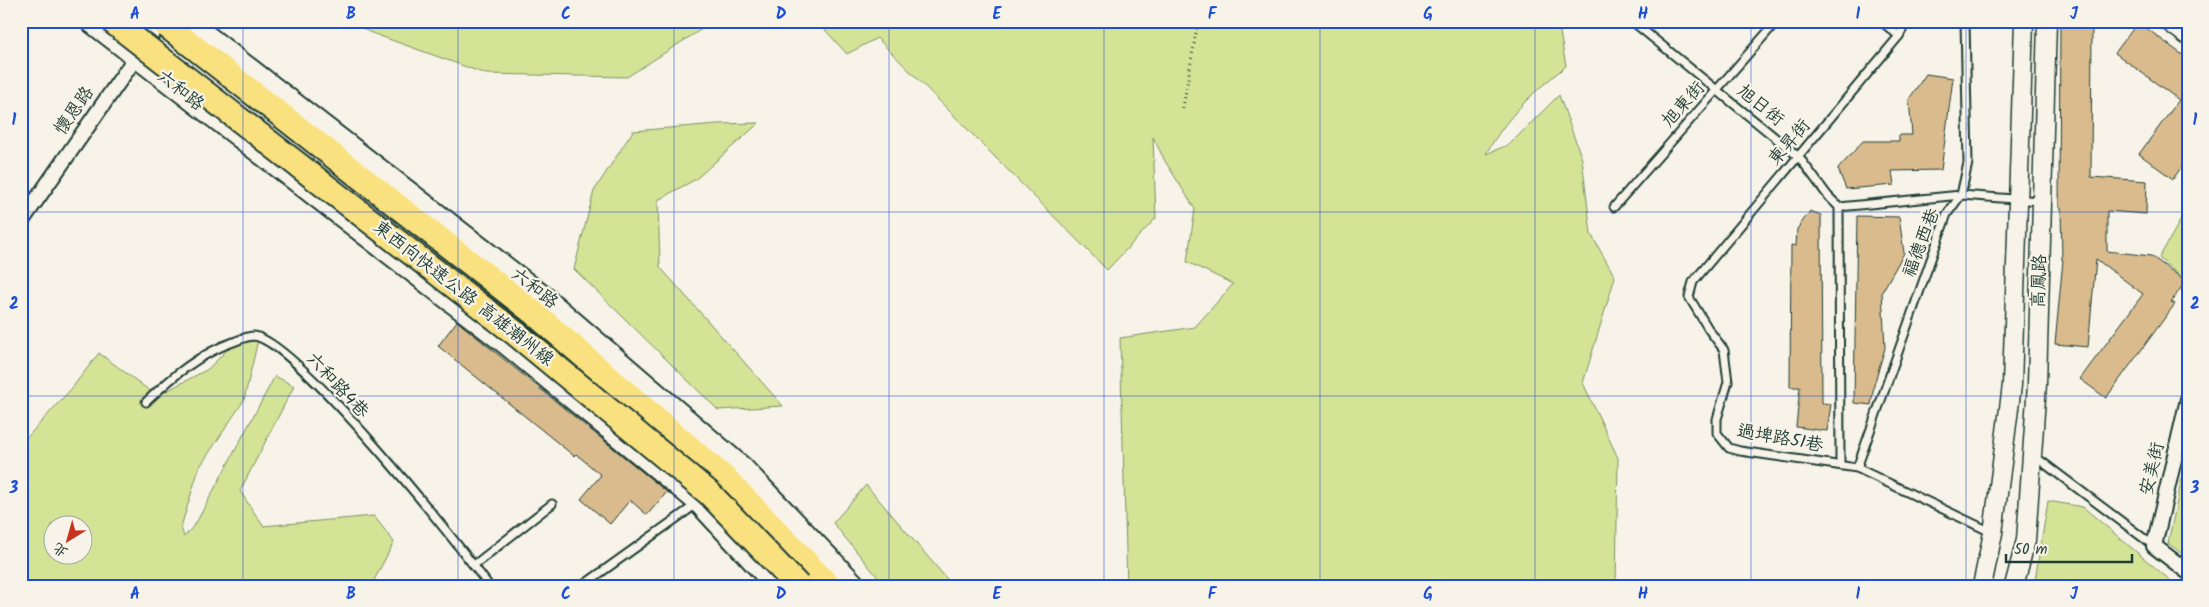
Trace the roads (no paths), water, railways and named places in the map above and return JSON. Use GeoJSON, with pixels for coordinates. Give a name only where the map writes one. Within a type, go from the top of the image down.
{"type":"FeatureCollection","features":[{"type":"Feature","properties":{"kind":"highway","name":"東西向快速公路 高雄潮州線"},"geometry":{"type":"LineString","coordinates":[[112,21],[515,333],[710,494],[798,586]]}},
{"type":"Feature","properties":{"kind":"highway","name":"東西向快速公路 高雄潮州線"},"geometry":{"type":"LineString","coordinates":[[161,21],[533,312],[727,480],[829,586]]}},
{"type":"Feature","properties":{"kind":"main road","name":"六和路"},"geometry":{"type":"LineString","coordinates":[[90,21],[506,344],[698,503],[776,586]]}},
{"type":"Feature","properties":{"kind":"main road","name":"六和路"},"geometry":{"type":"LineString","coordinates":[[188,21],[548,300],[742,467],[856,586]]}},
{"type":"Feature","properties":{"kind":"street","name":"懷恩路"},"geometry":{"type":"LineString","coordinates":[[21,222],[161,21]]}},
{"type":"Feature","properties":{"kind":"street","name":"高鳳路"},"geometry":{"type":"LineString","coordinates":[[1982,586],[1993,533],[2012,384],[2024,21]]}},
{"type":"Feature","properties":{"kind":"street","name":"高鳳路"},"geometry":{"type":"LineString","coordinates":[[2014,586],[2026,540],[2037,384],[2047,21]]}},
{"type":"Feature","properties":{"kind":"street"},"geometry":{"type":"LineString","coordinates":[[2168,21],[2188,36]]}},
{"type":"Feature","properties":{"kind":"street","name":"安美街"},"geometry":{"type":"LineString","coordinates":[[2154,546],[2188,399]]}},
{"type":"Feature","properties":{"kind":"street"},"geometry":{"type":"LineString","coordinates":[[2154,546],[2188,572]]}},
{"type":"Feature","properties":{"kind":"lane","name":"旭東街"},"geometry":{"type":"LineString","coordinates":[[1614,207],[1777,21]]}},
{"type":"Feature","properties":{"kind":"lane"},"geometry":{"type":"LineString","coordinates":[[1881,21],[1899,36]]}},
{"type":"Feature","properties":{"kind":"lane","name":"東昇街"},"geometry":{"type":"LineString","coordinates":[[1693,282],[1899,36],[1907,21]]}},
{"type":"Feature","properties":{"kind":"lane","name":"福德西巷"},"geometry":{"type":"LineString","coordinates":[[1857,468],[1947,214],[1962,195],[1968,163],[1965,21]]}},
{"type":"Feature","properties":{"kind":"lane","name":"旭日街"},"geometry":{"type":"LineString","coordinates":[[1638,23],[1717,91],[1799,157],[1828,196],[1839,207]]}},
{"type":"Feature","properties":{"kind":"lane"},"geometry":{"type":"LineString","coordinates":[[1840,465],[1839,207],[1962,195],[2042,202]]}},
{"type":"Feature","properties":{"kind":"lane","name":"過埤路51巷"},"geometry":{"type":"LineString","coordinates":[[1693,282],[1689,297],[1724,350],[1728,382],[1717,420],[1717,434],[1729,448],[1857,468],[1993,533]]}},
{"type":"Feature","properties":{"kind":"lane","name":"六和路4巷"},"geometry":{"type":"LineString","coordinates":[[146,402],[194,360],[216,347],[253,336],[266,340],[298,365],[420,497],[489,586]]}},
{"type":"Feature","properties":{"kind":"lane"},"geometry":{"type":"LineString","coordinates":[[2031,454],[2154,546]]}},
{"type":"Feature","properties":{"kind":"lane"},"geometry":{"type":"LineString","coordinates":[[582,586],[698,503]]}},
{"type":"Feature","properties":{"kind":"lane"},"geometry":{"type":"LineString","coordinates":[[474,565],[552,504]]}}]}
